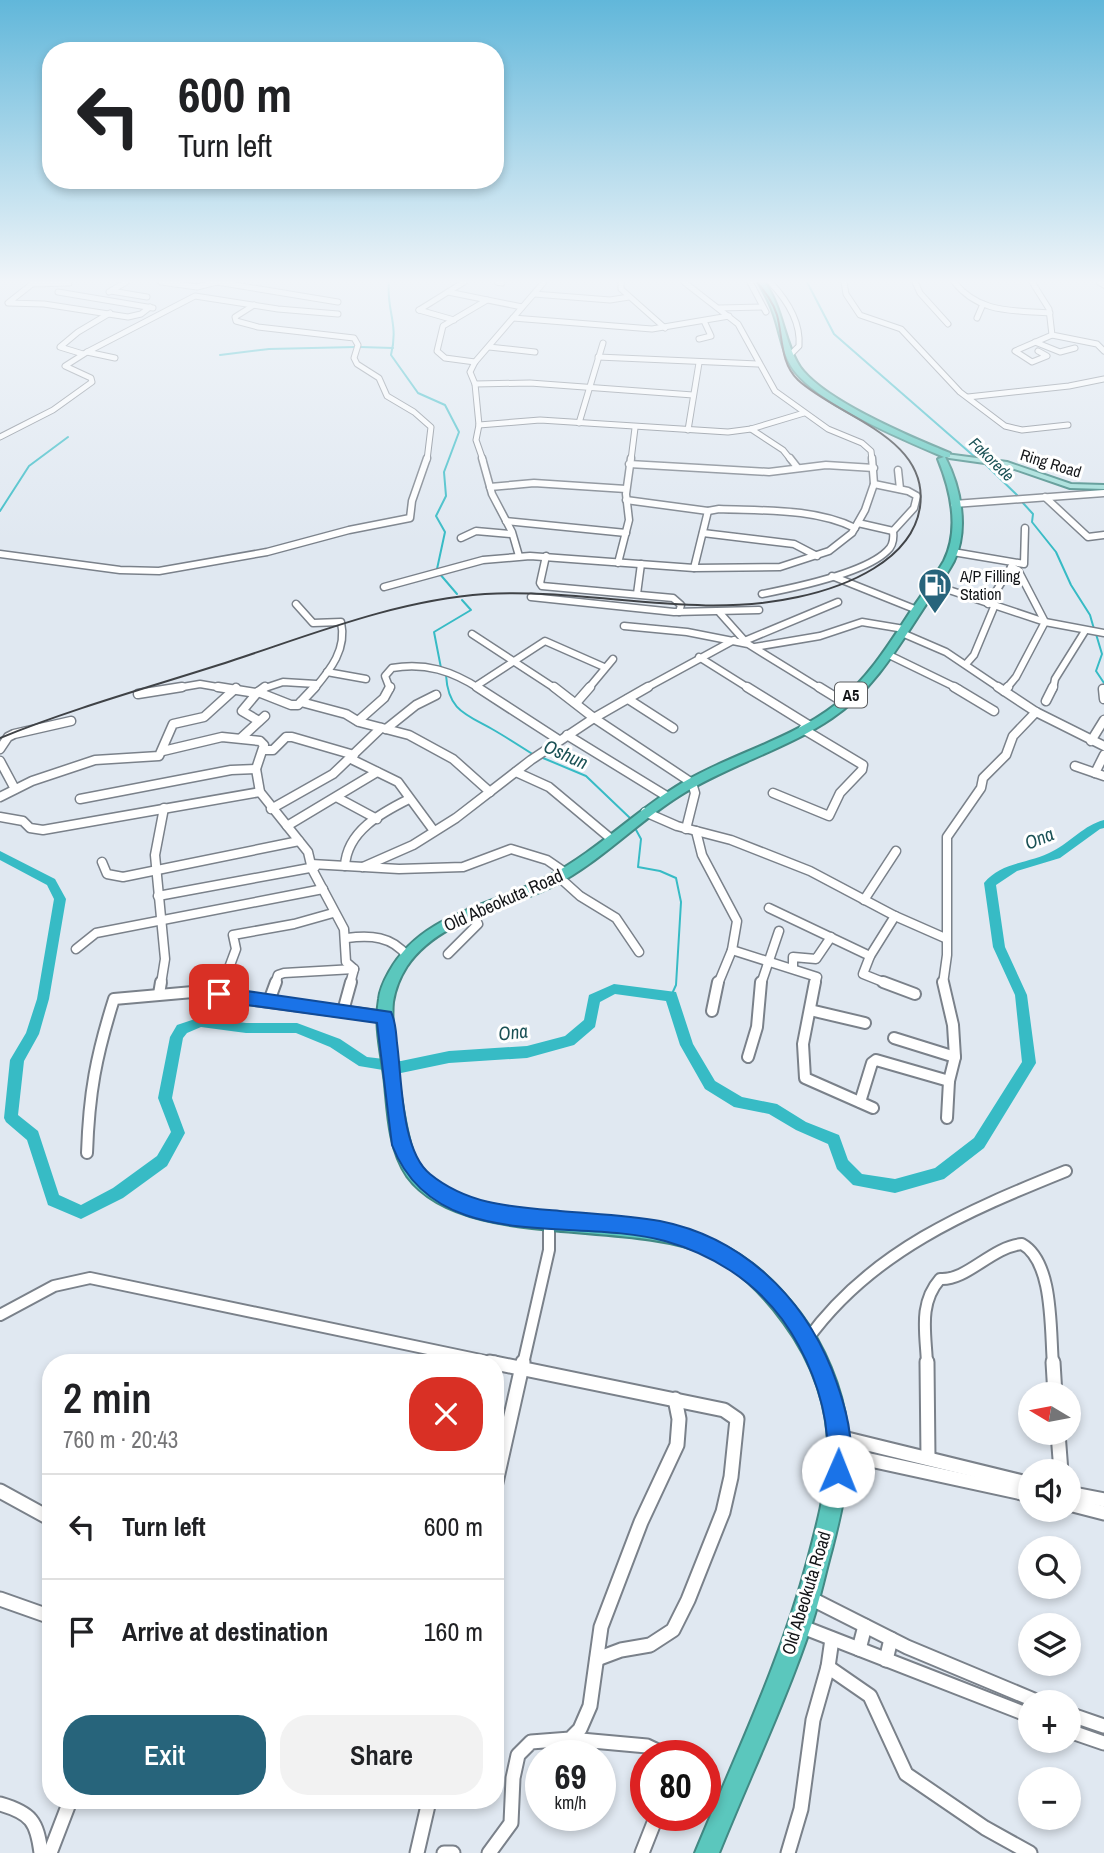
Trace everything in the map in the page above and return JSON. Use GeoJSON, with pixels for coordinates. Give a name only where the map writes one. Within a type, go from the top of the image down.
{"type":"FeatureCollection","features":[{"type":"Feature","properties":{"kind":"highway"},"geometry":{"type":"LineString","coordinates":[[797,368],[813,385],[946,458]]}},
{"type":"Feature","properties":{"kind":"highway","name":"Old Abeokuta Road"},"geometry":{"type":"LineString","coordinates":[[707,1853],[800,1626],[827,1525],[838,1471],[838,1445],[828,1389],[807,1340],[782,1302],[749,1271],[726,1255],[696,1241],[663,1231],[490,1213],[458,1203],[421,1179],[408,1161],[399,1133],[385,999],[389,986],[407,956],[440,927],[471,911],[563,875],[668,797],[806,727],[845,703],[887,654],[954,552],[957,539],[950,480],[953,475],[946,458]]}},
{"type":"Feature","properties":{"kind":"main road","name":"Ring Road"},"geometry":{"type":"LineString","coordinates":[[946,458],[1003,466],[1072,489],[1104,490]]}},
{"type":"Feature","properties":{"kind":"street"},"geometry":{"type":"LineString","coordinates":[[0,437],[53,410],[92,382],[91,378],[70,368]]}},
{"type":"Feature","properties":{"kind":"street"},"geometry":{"type":"LineString","coordinates":[[0,554],[120,570],[159,571],[267,551],[410,518],[412,501],[432,442],[428,423],[392,400],[379,378],[365,368]]}},
{"type":"Feature","properties":{"kind":"street"},"geometry":{"type":"LineString","coordinates":[[472,368],[470,372],[475,384],[479,425],[476,440],[481,449],[490,487],[520,556]]}},
{"type":"Feature","properties":{"kind":"street"},"geometry":{"type":"LineString","coordinates":[[579,423],[594,368]]}},
{"type":"Feature","properties":{"kind":"street"},"geometry":{"type":"LineString","coordinates":[[688,430],[698,368]]}},
{"type":"Feature","properties":{"kind":"street"},"geometry":{"type":"LineString","coordinates":[[384,587],[484,560],[520,556],[694,568],[769,569],[817,556],[842,543],[856,525],[874,484],[873,455],[865,445],[828,429],[775,391],[761,368]]}},
{"type":"Feature","properties":{"kind":"street"},"geometry":{"type":"LineString","coordinates":[[938,368],[960,392],[990,417],[1009,428],[1022,430],[1068,425]]}},
{"type":"Feature","properties":{"kind":"street"},"geometry":{"type":"LineString","coordinates":[[968,397],[1069,386],[1104,379]]}},
{"type":"Feature","properties":{"kind":"street"},"geometry":{"type":"LineString","coordinates":[[475,384],[522,383],[693,395]]}},
{"type":"Feature","properties":{"kind":"street"},"geometry":{"type":"LineString","coordinates":[[479,425],[532,420],[728,432],[751,429],[804,413]]}},
{"type":"Feature","properties":{"kind":"street"},"geometry":{"type":"LineString","coordinates":[[618,562],[629,520],[626,489],[635,428]]}},
{"type":"Feature","properties":{"kind":"street"},"geometry":{"type":"LineString","coordinates":[[751,429],[783,450],[797,467]]}},
{"type":"Feature","properties":{"kind":"street"},"geometry":{"type":"LineString","coordinates":[[629,464],[746,472],[778,472],[797,467],[834,465],[874,468]]}},
{"type":"Feature","properties":{"kind":"street"},"geometry":{"type":"LineString","coordinates":[[898,470],[900,489]]}},
{"type":"Feature","properties":{"kind":"street"},"geometry":{"type":"LineString","coordinates":[[490,487],[523,483],[626,489]]}},
{"type":"Feature","properties":{"kind":"street"},"geometry":{"type":"LineString","coordinates":[[762,594],[832,576],[883,555],[893,542],[893,531],[914,508],[917,496],[900,489],[874,484]]}},
{"type":"Feature","properties":{"kind":"street"},"geometry":{"type":"LineString","coordinates":[[954,504],[1104,490]]}},
{"type":"Feature","properties":{"kind":"street"},"geometry":{"type":"LineString","coordinates":[[1045,496],[1088,537],[1104,536]]}},
{"type":"Feature","properties":{"kind":"street"},"geometry":{"type":"LineString","coordinates":[[626,500],[708,511],[719,509],[805,516],[893,531]]}},
{"type":"Feature","properties":{"kind":"street"},"geometry":{"type":"LineString","coordinates":[[694,568],[708,511]]}},
{"type":"Feature","properties":{"kind":"street"},"geometry":{"type":"LineString","coordinates":[[506,520],[626,533]]}},
{"type":"Feature","properties":{"kind":"street"},"geometry":{"type":"LineString","coordinates":[[954,552],[1012,565],[1025,563],[1025,527]]}},
{"type":"Feature","properties":{"kind":"street"},"geometry":{"type":"LineString","coordinates":[[461,538],[476,531],[512,534]]}},
{"type":"Feature","properties":{"kind":"street"},"geometry":{"type":"LineString","coordinates":[[704,533],[794,544],[817,556]]}},
{"type":"Feature","properties":{"kind":"street"},"geometry":{"type":"LineString","coordinates":[[546,556],[540,583],[542,586],[673,598],[681,605],[679,612]]}},
{"type":"Feature","properties":{"kind":"street"},"geometry":{"type":"LineString","coordinates":[[637,594],[641,564]]}},
{"type":"Feature","properties":{"kind":"street"},"geometry":{"type":"LineString","coordinates":[[965,664],[974,655],[991,606],[1012,565]]}},
{"type":"Feature","properties":{"kind":"street"},"geometry":{"type":"LineString","coordinates":[[1012,565],[1045,622]]}},
{"type":"Feature","properties":{"kind":"street"},"geometry":{"type":"LineString","coordinates":[[832,576],[917,610]]}},
{"type":"Feature","properties":{"kind":"street"},"geometry":{"type":"LineString","coordinates":[[934,585],[1045,622],[1104,633]]}},
{"type":"Feature","properties":{"kind":"street"},"geometry":{"type":"LineString","coordinates":[[587,589],[595,598],[589,604]]}},
{"type":"Feature","properties":{"kind":"street"},"geometry":{"type":"LineString","coordinates":[[531,597],[638,611],[720,613],[759,610]]}},
{"type":"Feature","properties":{"kind":"street"},"geometry":{"type":"LineString","coordinates":[[363,867],[412,845],[490,792],[559,740],[699,657],[838,602]]}},
{"type":"Feature","properties":{"kind":"street"},"geometry":{"type":"LineString","coordinates":[[296,604],[313,623],[340,621],[343,624],[340,651],[327,672],[301,702]]}},
{"type":"Feature","properties":{"kind":"street"},"geometry":{"type":"LineString","coordinates":[[720,613],[740,641]]}},
{"type":"Feature","properties":{"kind":"street"},"geometry":{"type":"LineString","coordinates":[[755,647],[820,636],[862,622],[874,622],[903,631],[940,649],[1036,712],[1104,746]]}},
{"type":"Feature","properties":{"kind":"street"},"geometry":{"type":"LineString","coordinates":[[1004,691],[1016,677],[1045,622]]}},
{"type":"Feature","properties":{"kind":"street"},"geometry":{"type":"LineString","coordinates":[[624,626],[740,641],[755,647],[845,703]]}},
{"type":"Feature","properties":{"kind":"street"},"geometry":{"type":"LineString","coordinates":[[1046,701],[1052,692],[1055,678],[1085,631]]}},
{"type":"Feature","properties":{"kind":"street"},"geometry":{"type":"LineString","coordinates":[[472,634],[692,783],[695,793],[691,830],[737,921],[732,950],[719,979],[712,1011]]}},
{"type":"Feature","properties":{"kind":"street"},"geometry":{"type":"LineString","coordinates":[[476,686],[547,641],[604,667]]}},
{"type":"Feature","properties":{"kind":"street"},"geometry":{"type":"LineString","coordinates":[[887,654],[934,679],[962,690],[994,711]]}},
{"type":"Feature","properties":{"kind":"street"},"geometry":{"type":"LineString","coordinates":[[699,657],[863,765],[860,776],[843,788],[829,816],[774,793]]}},
{"type":"Feature","properties":{"kind":"street"},"geometry":{"type":"LineString","coordinates":[[576,703],[613,659]]}},
{"type":"Feature","properties":{"kind":"street"},"geometry":{"type":"LineString","coordinates":[[358,721],[371,706],[386,697],[390,688],[385,676],[392,668],[406,666],[449,671],[559,740]]}},
{"type":"Feature","properties":{"kind":"street"},"geometry":{"type":"LineString","coordinates":[[327,672],[366,679]]}},
{"type":"Feature","properties":{"kind":"street"},"geometry":{"type":"LineString","coordinates":[[241,738],[262,718],[242,711],[257,692],[280,680],[316,684]]}},
{"type":"Feature","properties":{"kind":"street"},"geometry":{"type":"LineString","coordinates":[[138,694],[193,685],[236,688],[257,692],[291,705],[301,702],[346,714],[358,721],[409,735],[453,759],[490,792]]}},
{"type":"Feature","properties":{"kind":"street"},"geometry":{"type":"LineString","coordinates":[[163,751],[164,738],[173,724],[204,717],[236,688]]}},
{"type":"Feature","properties":{"kind":"street"},"geometry":{"type":"LineString","coordinates":[[1103,689],[1104,699]]}},
{"type":"Feature","properties":{"kind":"street"},"geometry":{"type":"LineString","coordinates":[[271,809],[333,774],[384,728],[416,705],[436,695]]}},
{"type":"Feature","properties":{"kind":"street"},"geometry":{"type":"LineString","coordinates":[[628,699],[673,729]]}},
{"type":"Feature","properties":{"kind":"street"},"geometry":{"type":"LineString","coordinates":[[947,1118],[949,1082],[955,1057],[953,1025],[943,984],[947,955],[947,837],[981,788],[983,778],[1006,755],[1013,736],[1036,712]]}},
{"type":"Feature","properties":{"kind":"street"},"geometry":{"type":"LineString","coordinates":[[1091,741],[1104,720]]}},
{"type":"Feature","properties":{"kind":"street"},"geometry":{"type":"LineString","coordinates":[[0,749],[8,737],[14,734],[71,721]]}},
{"type":"Feature","properties":{"kind":"street"},"geometry":{"type":"LineString","coordinates":[[567,735],[668,797]]}},
{"type":"Feature","properties":{"kind":"street"},"geometry":{"type":"LineString","coordinates":[[0,797],[95,760],[154,757],[163,751],[222,737],[260,741],[264,750],[256,769],[260,792],[315,866],[346,938],[346,962],[354,969]]}},
{"type":"Feature","properties":{"kind":"street"},"geometry":{"type":"LineString","coordinates":[[264,750],[273,750],[286,737],[292,737],[352,757],[398,782],[434,831]]}},
{"type":"Feature","properties":{"kind":"street"},"geometry":{"type":"LineString","coordinates":[[1075,766],[1100,775],[1104,755]]}},
{"type":"Feature","properties":{"kind":"street"},"geometry":{"type":"LineString","coordinates":[[0,761],[15,789]]}},
{"type":"Feature","properties":{"kind":"street"},"geometry":{"type":"LineString","coordinates":[[80,799],[231,770],[256,769]]}},
{"type":"Feature","properties":{"kind":"street"},"geometry":{"type":"LineString","coordinates":[[287,826],[377,772]]}},
{"type":"Feature","properties":{"kind":"street"},"geometry":{"type":"LineString","coordinates":[[516,772],[549,787],[610,838]]}},
{"type":"Feature","properties":{"kind":"street"},"geometry":{"type":"LineString","coordinates":[[0,817],[23,821],[30,828],[39,830],[260,792]]}},
{"type":"Feature","properties":{"kind":"street"},"geometry":{"type":"LineString","coordinates":[[338,797],[377,818]]}},
{"type":"Feature","properties":{"kind":"street"},"geometry":{"type":"LineString","coordinates":[[345,866],[345,851],[349,844],[377,818],[409,799]]}},
{"type":"Feature","properties":{"kind":"street"},"geometry":{"type":"LineString","coordinates":[[159,995],[165,959],[158,896],[156,843],[164,808]]}},
{"type":"Feature","properties":{"kind":"street"},"geometry":{"type":"LineString","coordinates":[[636,819],[731,840],[786,864],[810,871],[895,916],[945,938]]}},
{"type":"Feature","properties":{"kind":"street"},"geometry":{"type":"LineString","coordinates":[[102,862],[107,874],[116,877],[299,841]]}},
{"type":"Feature","properties":{"kind":"street"},"geometry":{"type":"LineString","coordinates":[[158,896],[315,866],[399,869],[463,867],[511,849],[537,856],[563,875],[580,896],[616,918],[639,952]]}},
{"type":"Feature","properties":{"kind":"street"},"geometry":{"type":"LineString","coordinates":[[864,900],[897,850]]}},
{"type":"Feature","properties":{"kind":"street"},"geometry":{"type":"LineString","coordinates":[[76,949],[96,933],[323,889]]}},
{"type":"Feature","properties":{"kind":"street"},"geometry":{"type":"LineString","coordinates":[[769,908],[870,957]]}},
{"type":"Feature","properties":{"kind":"street"},"geometry":{"type":"LineString","coordinates":[[448,954],[478,924],[471,911]]}},
{"type":"Feature","properties":{"kind":"street"},"geometry":{"type":"LineString","coordinates":[[219,994],[236,949],[233,935],[294,924],[333,913]]}},
{"type":"Feature","properties":{"kind":"street"},"geometry":{"type":"LineString","coordinates":[[895,916],[863,974],[915,994]]}},
{"type":"Feature","properties":{"kind":"street"},"geometry":{"type":"LineString","coordinates":[[748,1057],[757,1027],[760,985],[779,931]]}},
{"type":"Feature","properties":{"kind":"street"},"geometry":{"type":"LineString","coordinates":[[346,938],[378,937],[403,948],[407,956]]}},
{"type":"Feature","properties":{"kind":"street"},"geometry":{"type":"LineString","coordinates":[[831,937],[819,956],[804,1032],[801,1072],[805,1078],[873,1108]]}},
{"type":"Feature","properties":{"kind":"street"},"geometry":{"type":"LineString","coordinates":[[732,950],[817,976]]}},
{"type":"Feature","properties":{"kind":"street"},"geometry":{"type":"LineString","coordinates":[[793,968],[794,956],[819,956]]}},
{"type":"Feature","properties":{"kind":"street"},"geometry":{"type":"LineString","coordinates":[[269,1002],[278,975],[354,969]]}},
{"type":"Feature","properties":{"kind":"street"},"geometry":{"type":"LineString","coordinates":[[343,1012],[354,969]]}},
{"type":"Feature","properties":{"kind":"street"},"geometry":{"type":"LineString","coordinates":[[87,1153],[89,1098],[97,1052],[114,999],[219,994],[343,1012],[386,1022]]}},
{"type":"Feature","properties":{"kind":"street"},"geometry":{"type":"LineString","coordinates":[[810,1010],[864,1023]]}},
{"type":"Feature","properties":{"kind":"street"},"geometry":{"type":"LineString","coordinates":[[894,1038],[955,1057]]}},
{"type":"Feature","properties":{"kind":"street"},"geometry":{"type":"LineString","coordinates":[[860,1102],[872,1063],[876,1060],[949,1082]]}},
{"type":"Feature","properties":{"kind":"street"},"geometry":{"type":"LineString","coordinates":[[807,1340],[831,1307],[889,1258],[961,1217],[1066,1171]]}},
{"type":"Feature","properties":{"kind":"street"},"geometry":{"type":"LineString","coordinates":[[504,1448],[549,1250],[549,1221]]}},
{"type":"Feature","properties":{"kind":"street"},"geometry":{"type":"LineString","coordinates":[[928,1458],[927,1359],[923,1318],[929,1296],[940,1279],[951,1280],[996,1251],[1011,1245],[1022,1244],[1029,1248],[1047,1283],[1054,1382]]}},
{"type":"Feature","properties":{"kind":"street"},"geometry":{"type":"LineString","coordinates":[[0,1315],[54,1284],[90,1278],[452,1354]]}},
{"type":"Feature","properties":{"kind":"street"},"geometry":{"type":"LineString","coordinates":[[504,1365],[724,1410],[737,1419],[731,1477],[723,1512],[673,1630],[650,1645],[621,1650],[597,1659]]}},
{"type":"Feature","properties":{"kind":"street"},"geometry":{"type":"LineString","coordinates":[[570,1739],[580,1729],[590,1706],[601,1627],[613,1594],[641,1522],[677,1445],[679,1419],[675,1399]]}},
{"type":"Feature","properties":{"kind":"street"},"geometry":{"type":"LineString","coordinates":[[838,1445],[928,1458],[1018,1481]]}},
{"type":"Feature","properties":{"kind":"street"},"geometry":{"type":"LineString","coordinates":[[838,1445],[1018,1492]]}},
{"type":"Feature","properties":{"kind":"street"},"geometry":{"type":"LineString","coordinates":[[0,1491],[42,1514]]}},
{"type":"Feature","properties":{"kind":"street"},"geometry":{"type":"LineString","coordinates":[[1081,1495],[1104,1500]]}},
{"type":"Feature","properties":{"kind":"street"},"geometry":{"type":"LineString","coordinates":[[1081,1507],[1104,1513]]}},
{"type":"Feature","properties":{"kind":"street"},"geometry":{"type":"LineString","coordinates":[[808,1597],[891,1639],[1018,1693]]}},
{"type":"Feature","properties":{"kind":"street"},"geometry":{"type":"LineString","coordinates":[[0,1599],[42,1614]]}},
{"type":"Feature","properties":{"kind":"street"},"geometry":{"type":"LineString","coordinates":[[800,1626],[1018,1711]]}},
{"type":"Feature","properties":{"kind":"street"},"geometry":{"type":"LineString","coordinates":[[859,1649],[865,1626]]}},
{"type":"Feature","properties":{"kind":"street"},"geometry":{"type":"LineString","coordinates":[[788,1853],[802,1809],[813,1720],[828,1667],[832,1639]]}},
{"type":"Feature","properties":{"kind":"street"},"geometry":{"type":"LineString","coordinates":[[886,1660],[891,1639]]}},
{"type":"Feature","properties":{"kind":"street"},"geometry":{"type":"LineString","coordinates":[[828,1667],[870,1696],[906,1774],[985,1828],[1030,1853]]}},
{"type":"Feature","properties":{"kind":"street"},"geometry":{"type":"LineString","coordinates":[[1081,1718],[1104,1726]]}},
{"type":"Feature","properties":{"kind":"street"},"geometry":{"type":"LineString","coordinates":[[1081,1735],[1104,1743]]}},
{"type":"Feature","properties":{"kind":"street"},"geometry":{"type":"LineString","coordinates":[[489,1853],[510,1826],[514,1768],[527,1742],[570,1739],[630,1744]]}},
{"type":"Feature","properties":{"kind":"street"},"geometry":{"type":"LineString","coordinates":[[0,1804],[25,1811],[34,1821],[41,1853]]}},
{"type":"Feature","properties":{"kind":"street"},"geometry":{"type":"LineString","coordinates":[[50,1853],[67,1809]]}},
{"type":"Feature","properties":{"kind":"street"},"geometry":{"type":"LineString","coordinates":[[418,1853],[427,1809]]}},
{"type":"Feature","properties":{"kind":"street"},"geometry":{"type":"LineString","coordinates":[[642,1853],[651,1831]]}},
{"type":"Feature","properties":{"kind":"street"},"geometry":{"type":"LineString","coordinates":[[443,1853],[453,1853]]}},
{"type":"Feature","properties":{"kind":"waterway","name":"Oshun"},"geometry":{"type":"LineString","coordinates":[[401,368],[418,393],[445,405],[459,432],[444,472],[446,496],[436,516],[445,532],[437,569]]}},
{"type":"Feature","properties":{"kind":"waterway","name":"Fakorede"},"geometry":{"type":"LineString","coordinates":[[873,368],[976,458]]}},
{"type":"Feature","properties":{"kind":"waterway"},"geometry":{"type":"LineString","coordinates":[[0,511],[29,466],[68,437]]}},
{"type":"Feature","properties":{"kind":"waterway","name":"Fakorede"},"geometry":{"type":"LineString","coordinates":[[984,463],[1017,495]]}},
{"type":"Feature","properties":{"kind":"waterway","name":"Fakorede"},"geometry":{"type":"LineString","coordinates":[[1023,503],[1033,514],[1032,522],[1056,552],[1071,585],[1090,615],[1094,629]]}},
{"type":"Feature","properties":{"kind":"waterway","name":"Oshun"},"geometry":{"type":"LineString","coordinates":[[439,573],[457,594]]}},
{"type":"Feature","properties":{"kind":"waterway","name":"Oshun"},"geometry":{"type":"LineString","coordinates":[[441,668],[434,632],[471,610],[462,600]]}},
{"type":"Feature","properties":{"kind":"waterway","name":"Fakorede"},"geometry":{"type":"LineString","coordinates":[[1096,634],[1102,654],[1096,671],[1104,683]]}},
{"type":"Feature","properties":{"kind":"waterway","name":"Oshun"},"geometry":{"type":"LineString","coordinates":[[446,675],[450,696],[460,710],[534,755]]}},
{"type":"Feature","properties":{"kind":"waterway","name":"Oshun"},"geometry":{"type":"LineString","coordinates":[[543,758],[586,776],[631,819]]}},
{"type":"Feature","properties":{"kind":"waterway","name":"Ona"},"geometry":{"type":"LineString","coordinates":[[0,855],[51,882],[60,899],[43,999],[32,1034],[17,1060],[11,1118],[33,1136],[53,1200],[81,1212],[118,1193],[162,1161],[178,1133],[165,1098],[177,1037],[182,1029],[201,1022],[246,1028],[297,1028],[335,1043],[364,1062],[401,1067],[449,1057],[527,1052],[569,1041],[590,1023],[594,999],[614,989],[671,996],[687,1045],[710,1085],[739,1103],[772,1108],[801,1126],[834,1140],[842,1164],[858,1180],[895,1186],[939,1174],[979,1143],[1029,1063],[1021,995],[999,947],[990,883],[1013,868],[1056,855],[1096,826],[1104,824]]}},
{"type":"Feature","properties":{"kind":"waterway","name":"Oshun"},"geometry":{"type":"LineString","coordinates":[[635,828],[641,839],[638,867],[660,871],[676,878],[681,902],[676,985],[671,996]]}},
{"type":"Feature","properties":{"kind":"railway"},"geometry":{"type":"LineString","coordinates":[[0,738],[86,707],[324,630],[388,611],[452,597],[524,593],[681,605],[720,605],[798,597],[855,578],[890,557],[904,542],[914,526],[920,507],[919,483],[911,463],[896,446],[878,431],[815,393],[798,380],[789,368]]}},
{"type":"Feature","properties":{"kind":"place","name":"A/P Filling Station"},"geometry":{"type":"Point","coordinates":[935,615]}},
{"type":"Feature","properties":{"kind":"route"},"geometry":{"type":"LineString","coordinates":[[219,994],[385,1017],[401,1145],[421,1179],[458,1203],[513,1217],[663,1231],[696,1241],[726,1255],[749,1271],[774,1293],[789,1311],[816,1357],[828,1389],[838,1437],[838,1471]]}}]}
